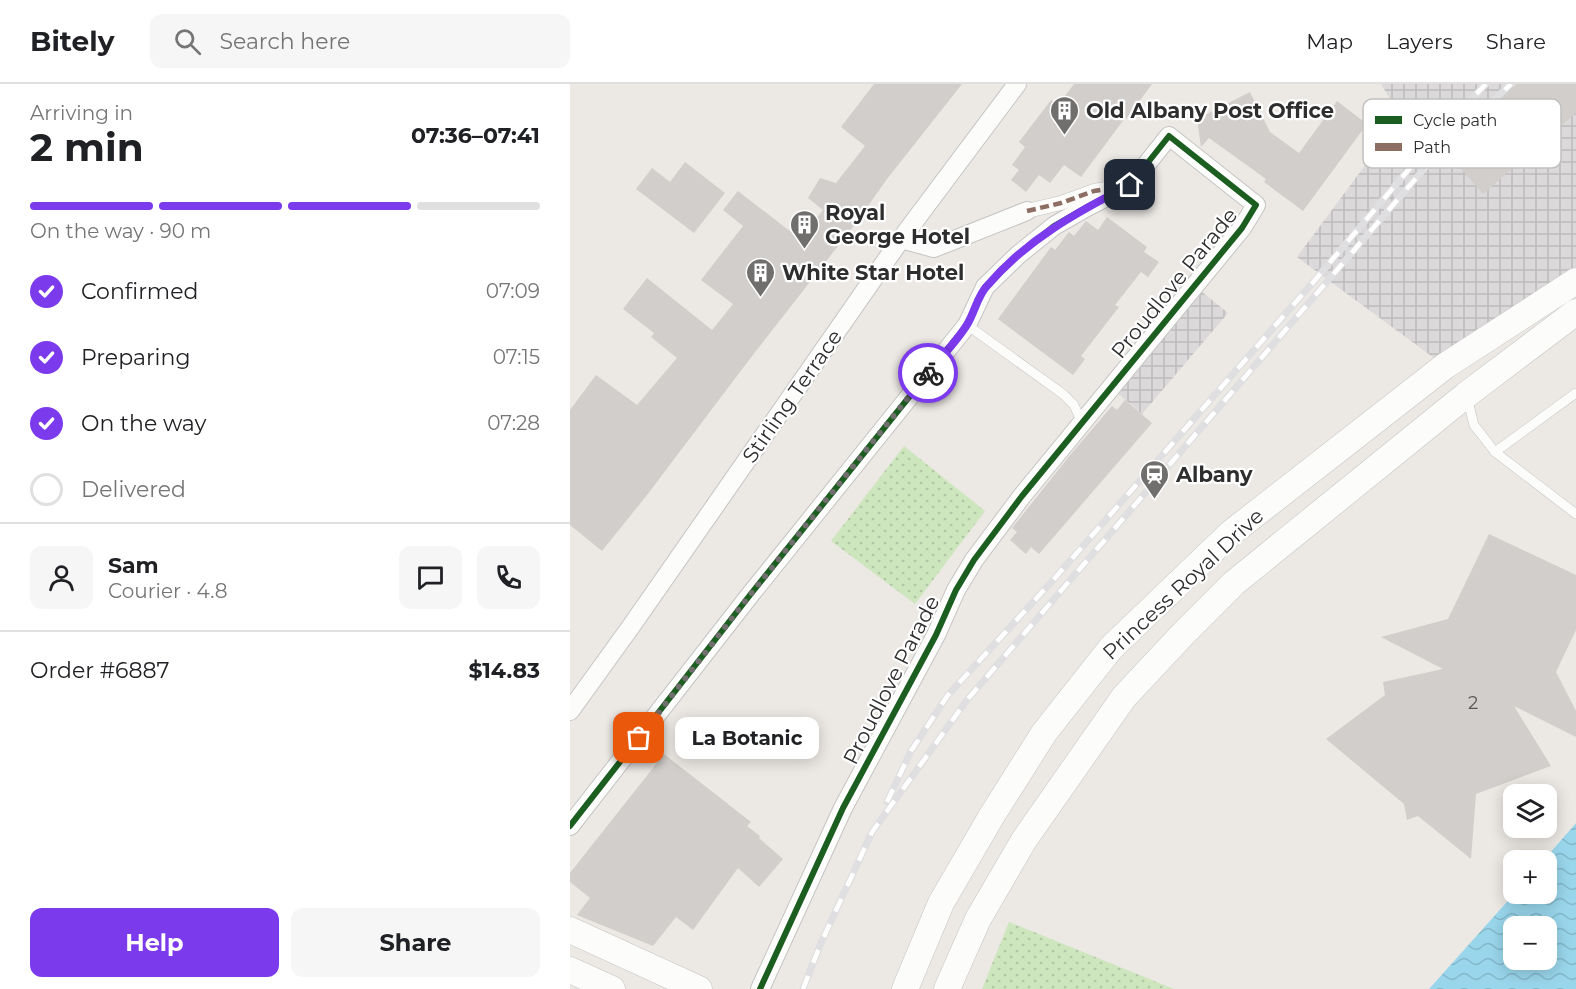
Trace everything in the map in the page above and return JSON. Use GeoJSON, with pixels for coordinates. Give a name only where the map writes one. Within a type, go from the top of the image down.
{"type":"FeatureCollection","features":[{"type":"Feature","properties":{"kind":"main road","name":"Princess Royal Drive"},"geometry":{"type":"LineString","coordinates":[[905,989],[941,903],[990,817],[1044,733],[1111,648],[1231,532],[1445,366],[1576,281]]}},
{"type":"Feature","properties":{"kind":"main road","name":"Princess Royal Drive"},"geometry":{"type":"LineString","coordinates":[[947,989],[978,919],[1024,840],[1124,697],[1234,583],[1466,395],[1576,312]]}},
{"type":"Feature","properties":{"kind":"main road"},"geometry":{"type":"LineString","coordinates":[[1445,366],[1466,395]]}},
{"type":"Feature","properties":{"kind":"main road"},"geometry":{"type":"LineString","coordinates":[[570,930],[699,989]]}},
{"type":"Feature","properties":{"kind":"main road"},"geometry":{"type":"LineString","coordinates":[[570,970],[612,989]]}},
{"type":"Feature","properties":{"kind":"street","name":"Stirling Terrace"},"geometry":{"type":"LineString","coordinates":[[570,711],[633,625],[901,239],[1017,84]]}},
{"type":"Feature","properties":{"kind":"street","name":"Proudlove Parade"},"geometry":{"type":"LineString","coordinates":[[570,826],[750,595],[967,324],[985,287],[1018,255],[1054,226],[1130,185],[1169,136],[1256,205],[1242,228],[1008,514],[974,560],[956,590],[936,635],[843,808],[760,989]]}},
{"type":"Feature","properties":{"kind":"street"},"geometry":{"type":"LineString","coordinates":[[901,239],[934,248],[1027,211],[1061,203],[1094,191],[1130,185]]}},
{"type":"Feature","properties":{"kind":"lane"},"geometry":{"type":"LineString","coordinates":[[967,324],[1063,394],[1074,405],[1082,423]]}},
{"type":"Feature","properties":{"kind":"lane"},"geometry":{"type":"LineString","coordinates":[[1495,452],[1576,393]]}},
{"type":"Feature","properties":{"kind":"lane"},"geometry":{"type":"LineString","coordinates":[[1466,395],[1474,425],[1495,452],[1576,514]]}},
{"type":"Feature","properties":{"kind":"shaded area"},"geometry":{"type":"Polygon","coordinates":[[[1381,84],[1576,84],[1576,286],[1445,366],[1297,257],[1363,168],[1561,168],[1561,99],[1390,99],[1381,84]]]}},
{"type":"Feature","properties":{"kind":"shaded area"},"geometry":{"type":"Polygon","coordinates":[[[1201,291],[1228,313],[1142,414],[1115,391],[1201,291]]]}},
{"type":"Feature","properties":{"kind":"green space"},"geometry":{"type":"Polygon","coordinates":[[[904,446],[985,511],[915,604],[831,541],[904,446]]]}},
{"type":"Feature","properties":{"kind":"green space"},"geometry":{"type":"Polygon","coordinates":[[[1009,922],[1174,989],[982,989],[1009,922]]]}},
{"type":"Feature","properties":{"kind":"water"},"geometry":{"type":"Polygon","coordinates":[[[1576,823],[1576,989],[1429,989],[1505,904],[1557,904],[1557,850],[1553,850],[1576,823]]]}},
{"type":"Feature","properties":{"kind":"building"},"geometry":{"type":"Polygon","coordinates":[[[874,84],[962,84],[602,551],[570,525],[570,410],[596,375],[637,405],[677,358],[651,337],[654,333],[623,309],[647,278],[712,330],[733,304],[701,280],[743,226],[723,210],[738,191],[800,239],[823,210],[808,198],[820,178],[836,183],[865,146],[841,127],[874,84]]]}},
{"type":"Feature","properties":{"kind":"building","name":"Old Albany Post Office"},"geometry":{"type":"Polygon","coordinates":[[[1074,84],[1152,84],[1081,177],[1064,165],[1050,183],[1039,175],[1026,192],[1011,180],[1019,170],[1012,165],[1025,147],[1019,142],[1051,100],[1058,105],[1074,84]]]}},
{"type":"Feature","properties":{"kind":"building"},"geometry":{"type":"Polygon","coordinates":[[[1517,84],[1576,84],[1576,113],[1561,126],[1561,99],[1500,99],[1517,84]]]}},
{"type":"Feature","properties":{"kind":"building"},"geometry":{"type":"Polygon","coordinates":[[[1250,92],[1270,132],[1299,153],[1337,101],[1363,121],[1363,129],[1303,211],[1264,182],[1266,179],[1209,138],[1201,147],[1197,119],[1250,92]]]}},
{"type":"Feature","properties":{"kind":"building"},"geometry":{"type":"Polygon","coordinates":[[[685,162],[725,193],[694,233],[636,189],[652,168],[670,182],[685,162]]]}},
{"type":"Feature","properties":{"kind":"building"},"geometry":{"type":"Polygon","coordinates":[[[1460,168],[1513,168],[1483,194],[1460,168]]]}},
{"type":"Feature","properties":{"kind":"building"},"geometry":{"type":"Polygon","coordinates":[[[1107,217],[1147,247],[1144,252],[1159,262],[1148,277],[1141,272],[1115,305],[1119,307],[1081,356],[1085,359],[1073,375],[998,319],[1051,247],[1055,250],[1069,232],[1074,236],[1086,221],[1098,230],[1107,217]]]}},
{"type":"Feature","properties":{"kind":"building","name":"Albany"},"geometry":{"type":"Polygon","coordinates":[[[1125,400],[1152,423],[1039,554],[1031,547],[1026,554],[1010,540],[1017,532],[1012,528],[1112,406],[1117,410],[1125,400]]]}},
{"type":"Feature","properties":{"kind":"building"},"geometry":{"type":"Polygon","coordinates":[[[1489,534],[1576,575],[1576,630],[1556,672],[1576,711],[1576,737],[1514,706],[1551,766],[1476,794],[1471,859],[1418,816],[1407,820],[1404,804],[1326,739],[1385,695],[1383,682],[1443,669],[1381,637],[1448,619],[1489,534]]]}},
{"type":"Feature","properties":{"kind":"building"},"geometry":{"type":"Polygon","coordinates":[[[664,754],[751,822],[747,826],[783,859],[759,887],[738,868],[693,930],[676,917],[653,946],[577,915],[590,898],[570,882],[570,873],[664,754]]]}},
{"type":"Feature","properties":{"kind":"railway"},"geometry":{"type":"LineString","coordinates":[[1471,99],[1486,84]]}},
{"type":"Feature","properties":{"kind":"railway"},"geometry":{"type":"LineString","coordinates":[[1495,99],[1511,84]]}},
{"type":"Feature","properties":{"kind":"railway"},"geometry":{"type":"LineString","coordinates":[[887,802],[911,751],[948,695],[1055,578],[1410,168]]}},
{"type":"Feature","properties":{"kind":"railway"},"geometry":{"type":"LineString","coordinates":[[803,989],[821,943],[872,832],[967,700],[1425,168]]}},
{"type":"Feature","properties":{"kind":"marked path"},"geometry":{"type":"LineString","coordinates":[[1027,211],[1061,203],[1094,191],[1114,188]]}},
{"type":"Feature","properties":{"kind":"cycle path"},"geometry":{"type":"LineString","coordinates":[[570,826],[750,595],[967,325],[985,287],[1018,255],[1054,226],[1130,185],[1169,136],[1256,205],[1242,228],[1022,496],[974,560],[956,590],[936,635],[843,808],[760,989]]}},
{"type":"Feature","properties":{"kind":"way so far"},"geometry":{"type":"LineString","coordinates":[[639,738],[928,373]]}},
{"type":"Feature","properties":{"kind":"place","name":"Old Albany Post Office"},"geometry":{"type":"Point","coordinates":[1065,136]}},
{"type":"Feature","properties":{"kind":"place","name":"Royal George Hotel"},"geometry":{"type":"Point","coordinates":[804,250]}},
{"type":"Feature","properties":{"kind":"place","name":"White Star Hotel"},"geometry":{"type":"Point","coordinates":[761,298]}},
{"type":"Feature","properties":{"kind":"place","name":"Albany"},"geometry":{"type":"Point","coordinates":[1155,500]}},
{"type":"Feature","properties":{"kind":"place","name":"La Botanic"},"geometry":{"type":"Point","coordinates":[639,738]}},
{"type":"Feature","properties":{"kind":"route"},"geometry":{"type":"LineString","coordinates":[[928,373],[967,324],[985,287],[1018,255],[1054,226],[1130,185]]}}]}
